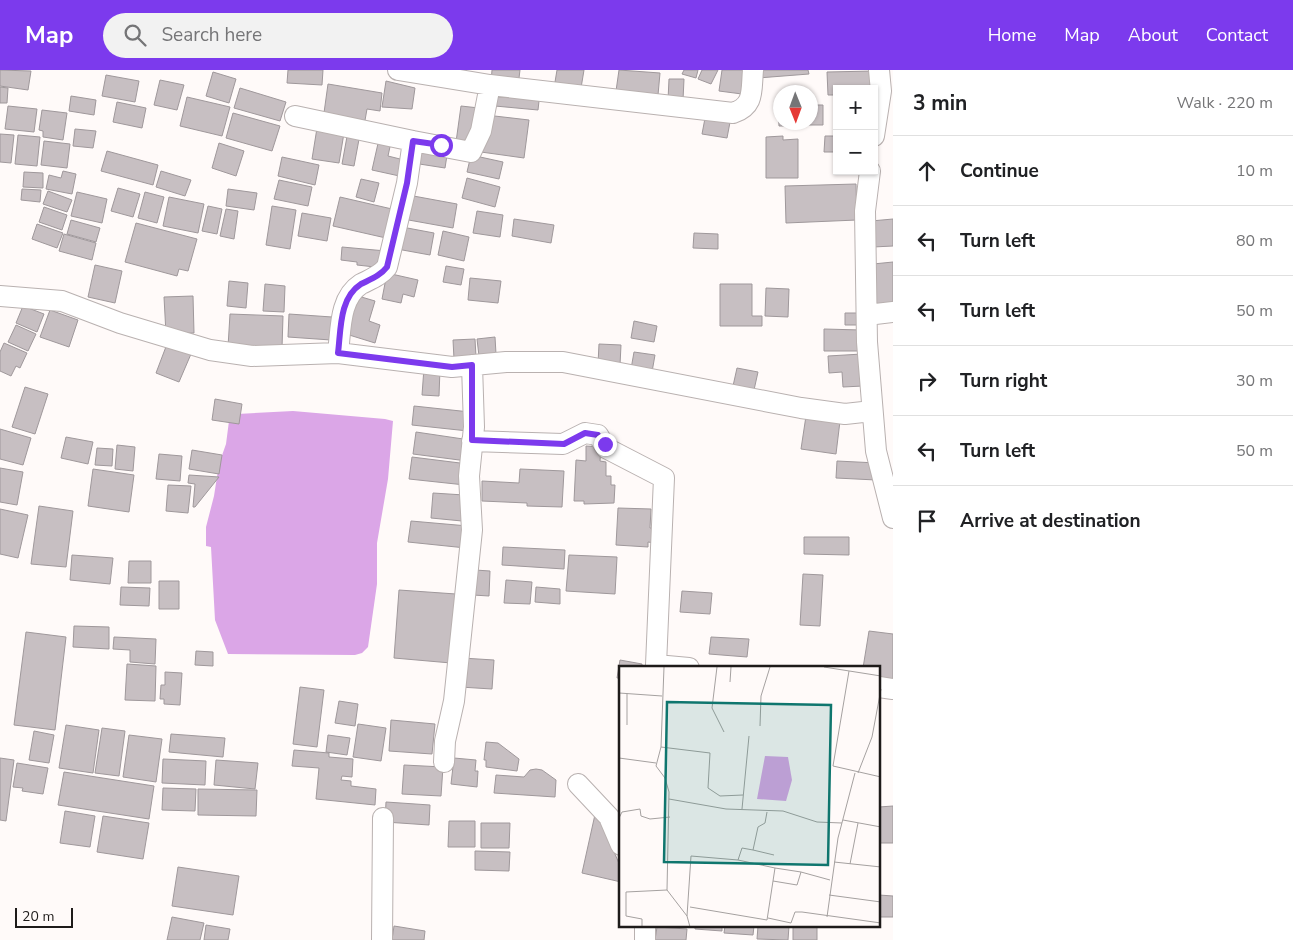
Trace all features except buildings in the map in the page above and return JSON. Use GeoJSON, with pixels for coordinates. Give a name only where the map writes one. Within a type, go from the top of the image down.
{"type":"FeatureCollection","features":[{"type":"Feature","properties":{"kind":"street"},"geometry":{"type":"LineString","coordinates":[[398,70],[490,85],[733,113],[744,110],[750,102],[753,70]]}},
{"type":"Feature","properties":{"kind":"street"},"geometry":{"type":"LineString","coordinates":[[875,130],[881,91],[878,70]]}},
{"type":"Feature","properties":{"kind":"street"},"geometry":{"type":"LineString","coordinates":[[295,116],[472,152],[481,131],[490,85]]}},
{"type":"Feature","properties":{"kind":"street"},"geometry":{"type":"LineString","coordinates":[[338,353],[343,312],[351,293],[360,285],[382,274],[387,267],[407,183],[413,141]]}},
{"type":"Feature","properties":{"kind":"street"},"geometry":{"type":"LineString","coordinates":[[870,175],[865,211],[867,314],[872,411],[876,451],[893,518]]}},
{"type":"Feature","properties":{"kind":"street"},"geometry":{"type":"LineString","coordinates":[[0,296],[62,300],[120,323],[210,350],[252,356],[338,353],[452,367],[506,362],[563,362],[801,408],[845,414],[872,411]]}},
{"type":"Feature","properties":{"kind":"street"},"geometry":{"type":"LineString","coordinates":[[867,314],[893,312]]}},
{"type":"Feature","properties":{"kind":"street"},"geometry":{"type":"LineString","coordinates":[[444,762],[445,741],[454,701],[472,530],[469,476],[472,440],[472,365]]}},
{"type":"Feature","properties":{"kind":"street"},"geometry":{"type":"LineString","coordinates":[[472,440],[564,444],[585,433],[598,435],[606,448],[664,478],[656,665],[667,666]]}},
{"type":"Feature","properties":{"kind":"street"},"geometry":{"type":"LineString","coordinates":[[578,784],[609,817],[619,842]]}},
{"type":"Feature","properties":{"kind":"street"},"geometry":{"type":"LineString","coordinates":[[382,940],[383,818]]}},
{"type":"Feature","properties":{"kind":"shaded area"},"geometry":{"type":"Polygon","coordinates":[[[293,411],[393,421],[388,479],[377,543],[377,584],[368,647],[362,653],[355,655],[228,654],[215,620],[211,547],[206,546],[206,527],[214,496],[219,464],[226,444],[229,421],[237,414],[293,411]]]}},
{"type":"Feature","properties":{"kind":"route"},"geometry":{"type":"LineString","coordinates":[[441,145],[413,141],[407,183],[387,267],[382,274],[360,285],[351,293],[343,312],[338,353],[452,367],[472,365],[474,427],[472,440],[564,444],[585,433],[598,435],[605,444]]}}]}
